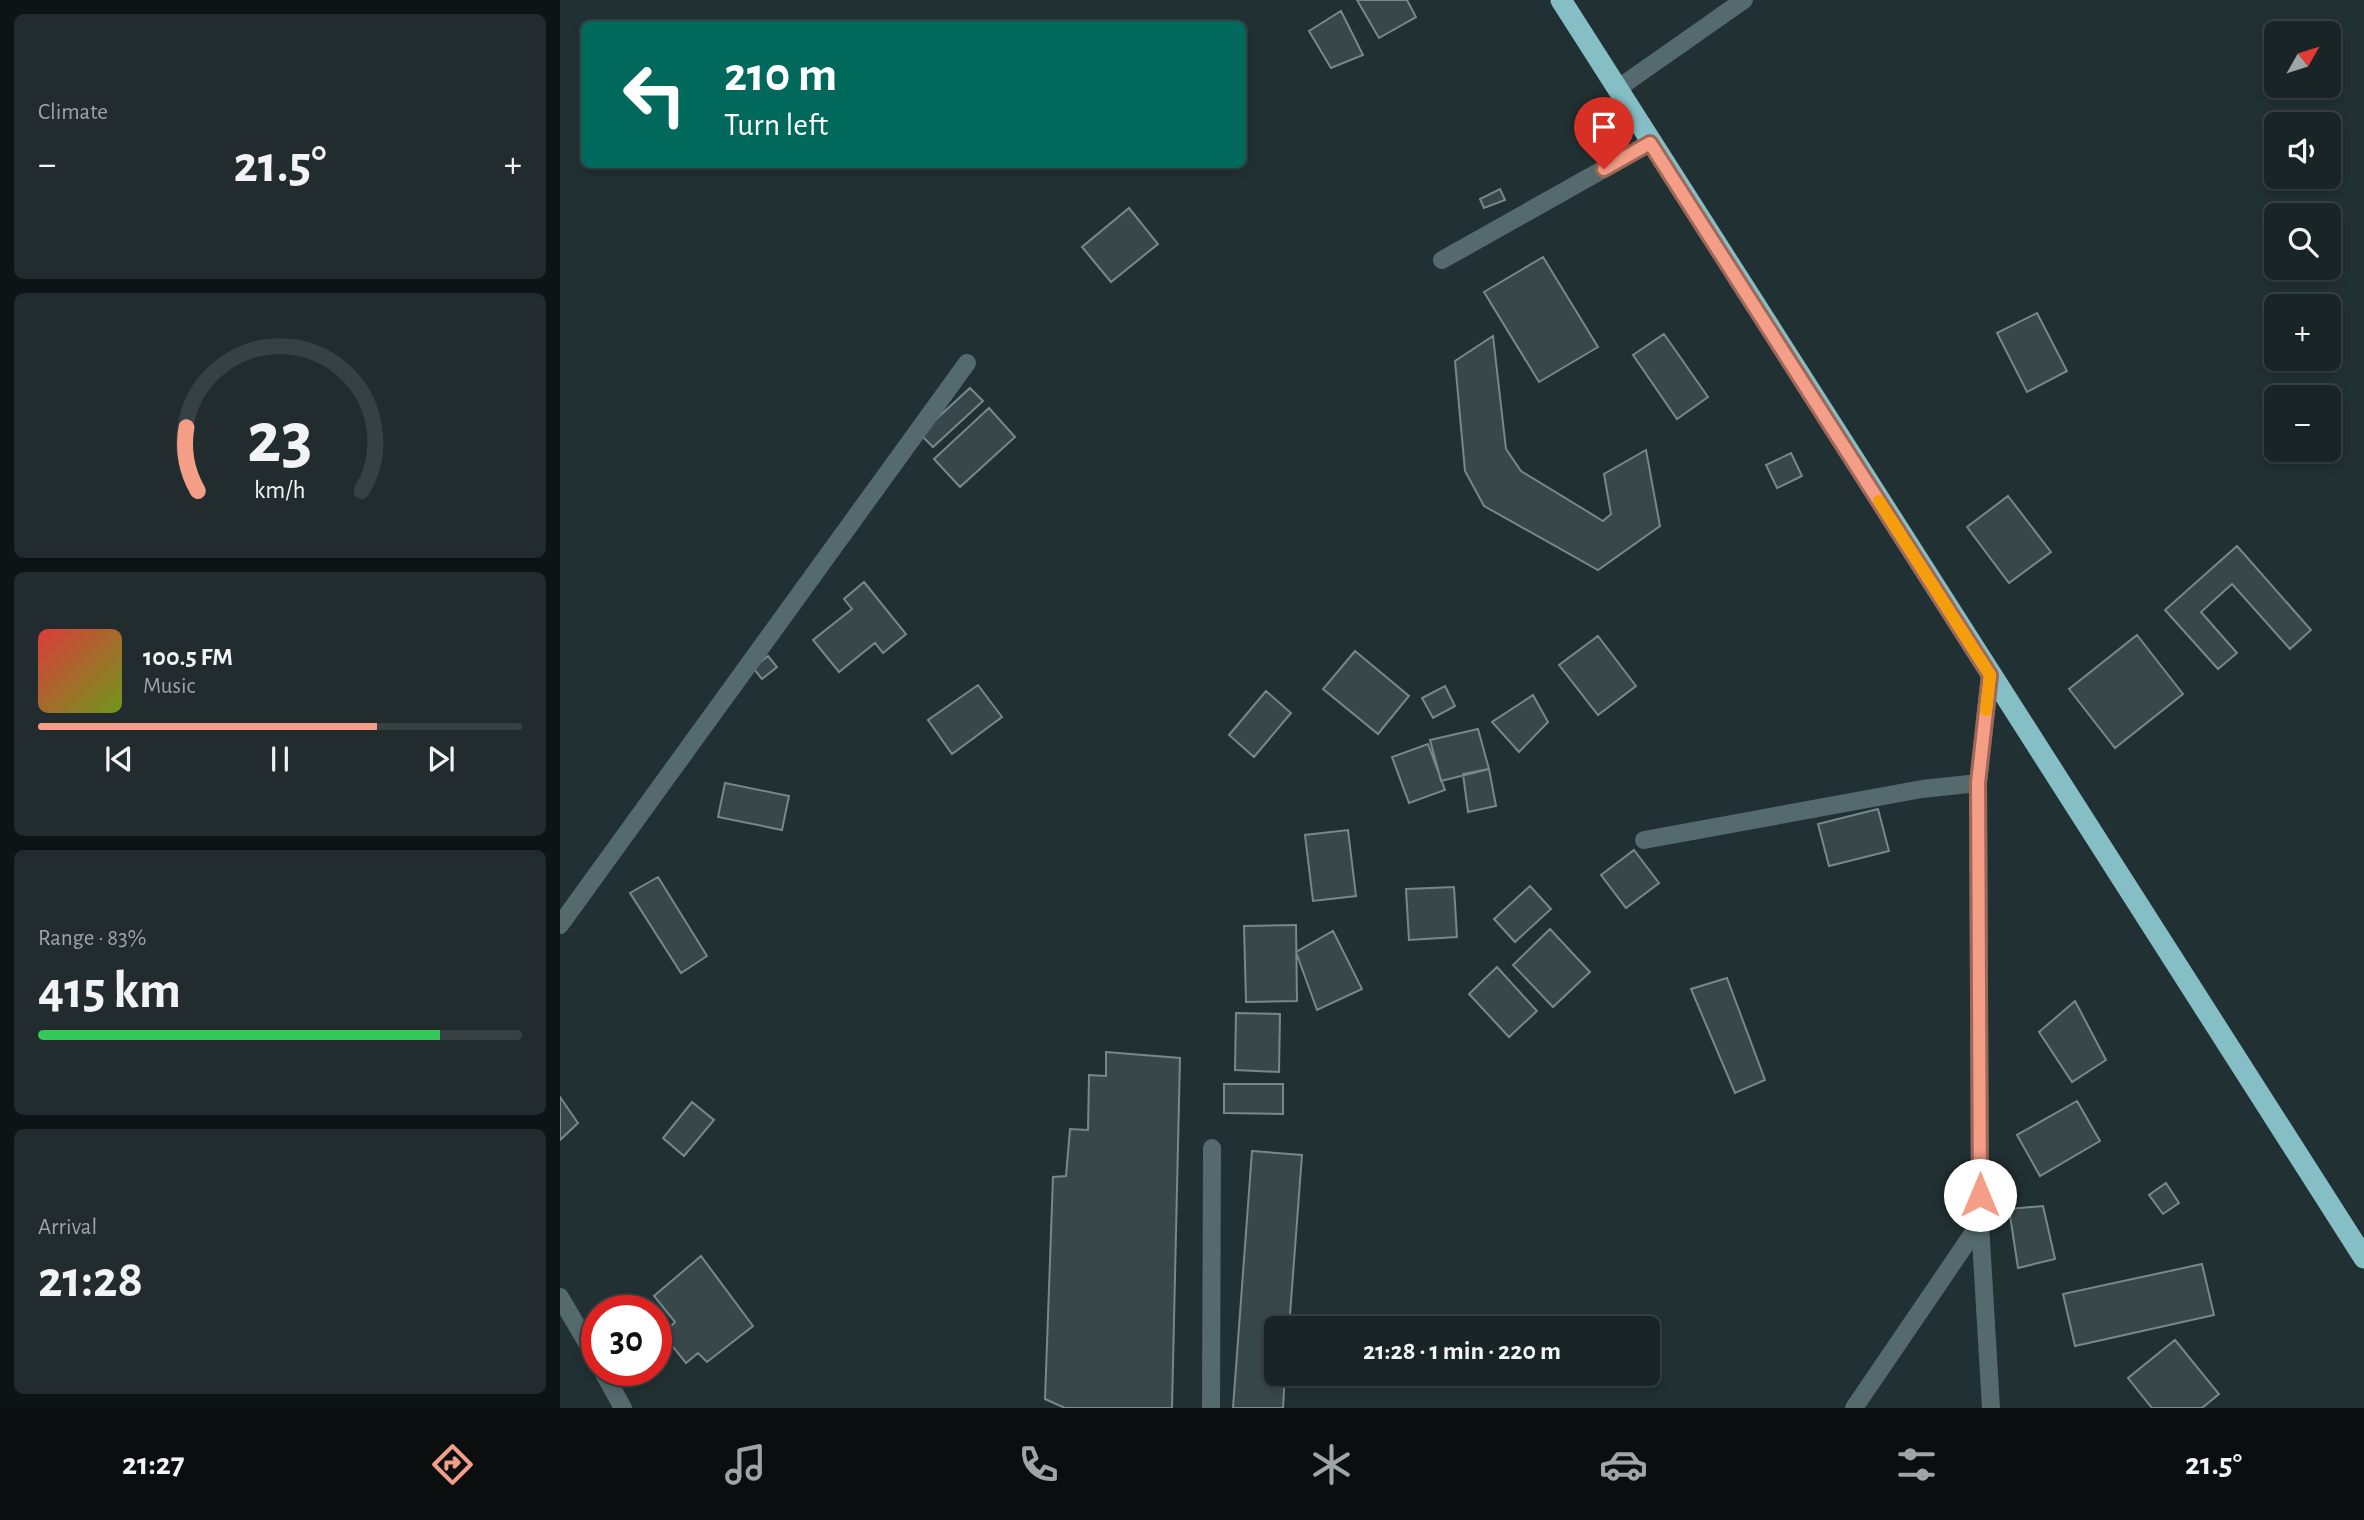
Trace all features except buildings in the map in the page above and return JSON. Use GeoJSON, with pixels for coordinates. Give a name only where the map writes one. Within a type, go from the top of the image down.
{"type":"FeatureCollection","features":[{"type":"Feature","properties":{"kind":"highway"},"geometry":{"type":"LineString","coordinates":[[1561,0],[2364,1258]]}},
{"type":"Feature","properties":{"kind":"street"},"geometry":{"type":"LineString","coordinates":[[1617,89],[1744,0]]}},
{"type":"Feature","properties":{"kind":"street"},"geometry":{"type":"LineString","coordinates":[[1442,260],[1650,143]]}},
{"type":"Feature","properties":{"kind":"street"},"geometry":{"type":"LineString","coordinates":[[560,925],[967,363]]}},
{"type":"Feature","properties":{"kind":"street"},"geometry":{"type":"LineString","coordinates":[[1990,675],[1978,783],[1980,1223],[1991,1408]]}},
{"type":"Feature","properties":{"kind":"street"},"geometry":{"type":"LineString","coordinates":[[1644,840],[1922,789],[1978,783]]}},
{"type":"Feature","properties":{"kind":"street"},"geometry":{"type":"LineString","coordinates":[[1211,1408],[1212,1148]]}},
{"type":"Feature","properties":{"kind":"street"},"geometry":{"type":"LineString","coordinates":[[1854,1408],[1980,1223]]}},
{"type":"Feature","properties":{"kind":"street"},"geometry":{"type":"LineString","coordinates":[[560,1297],[581,1333]]}},
{"type":"Feature","properties":{"kind":"street"},"geometry":{"type":"LineString","coordinates":[[611,1386],[623,1408]]}},
{"type":"Feature","properties":{"kind":"slow traffic"},"geometry":{"type":"LineString","coordinates":[[1879,501],[1990,675],[1986,710]]}},
{"type":"Feature","properties":{"kind":"route"},"geometry":{"type":"LineString","coordinates":[[1604,169],[1650,143],[1990,675],[1978,783],[1980,1195]]}}]}
